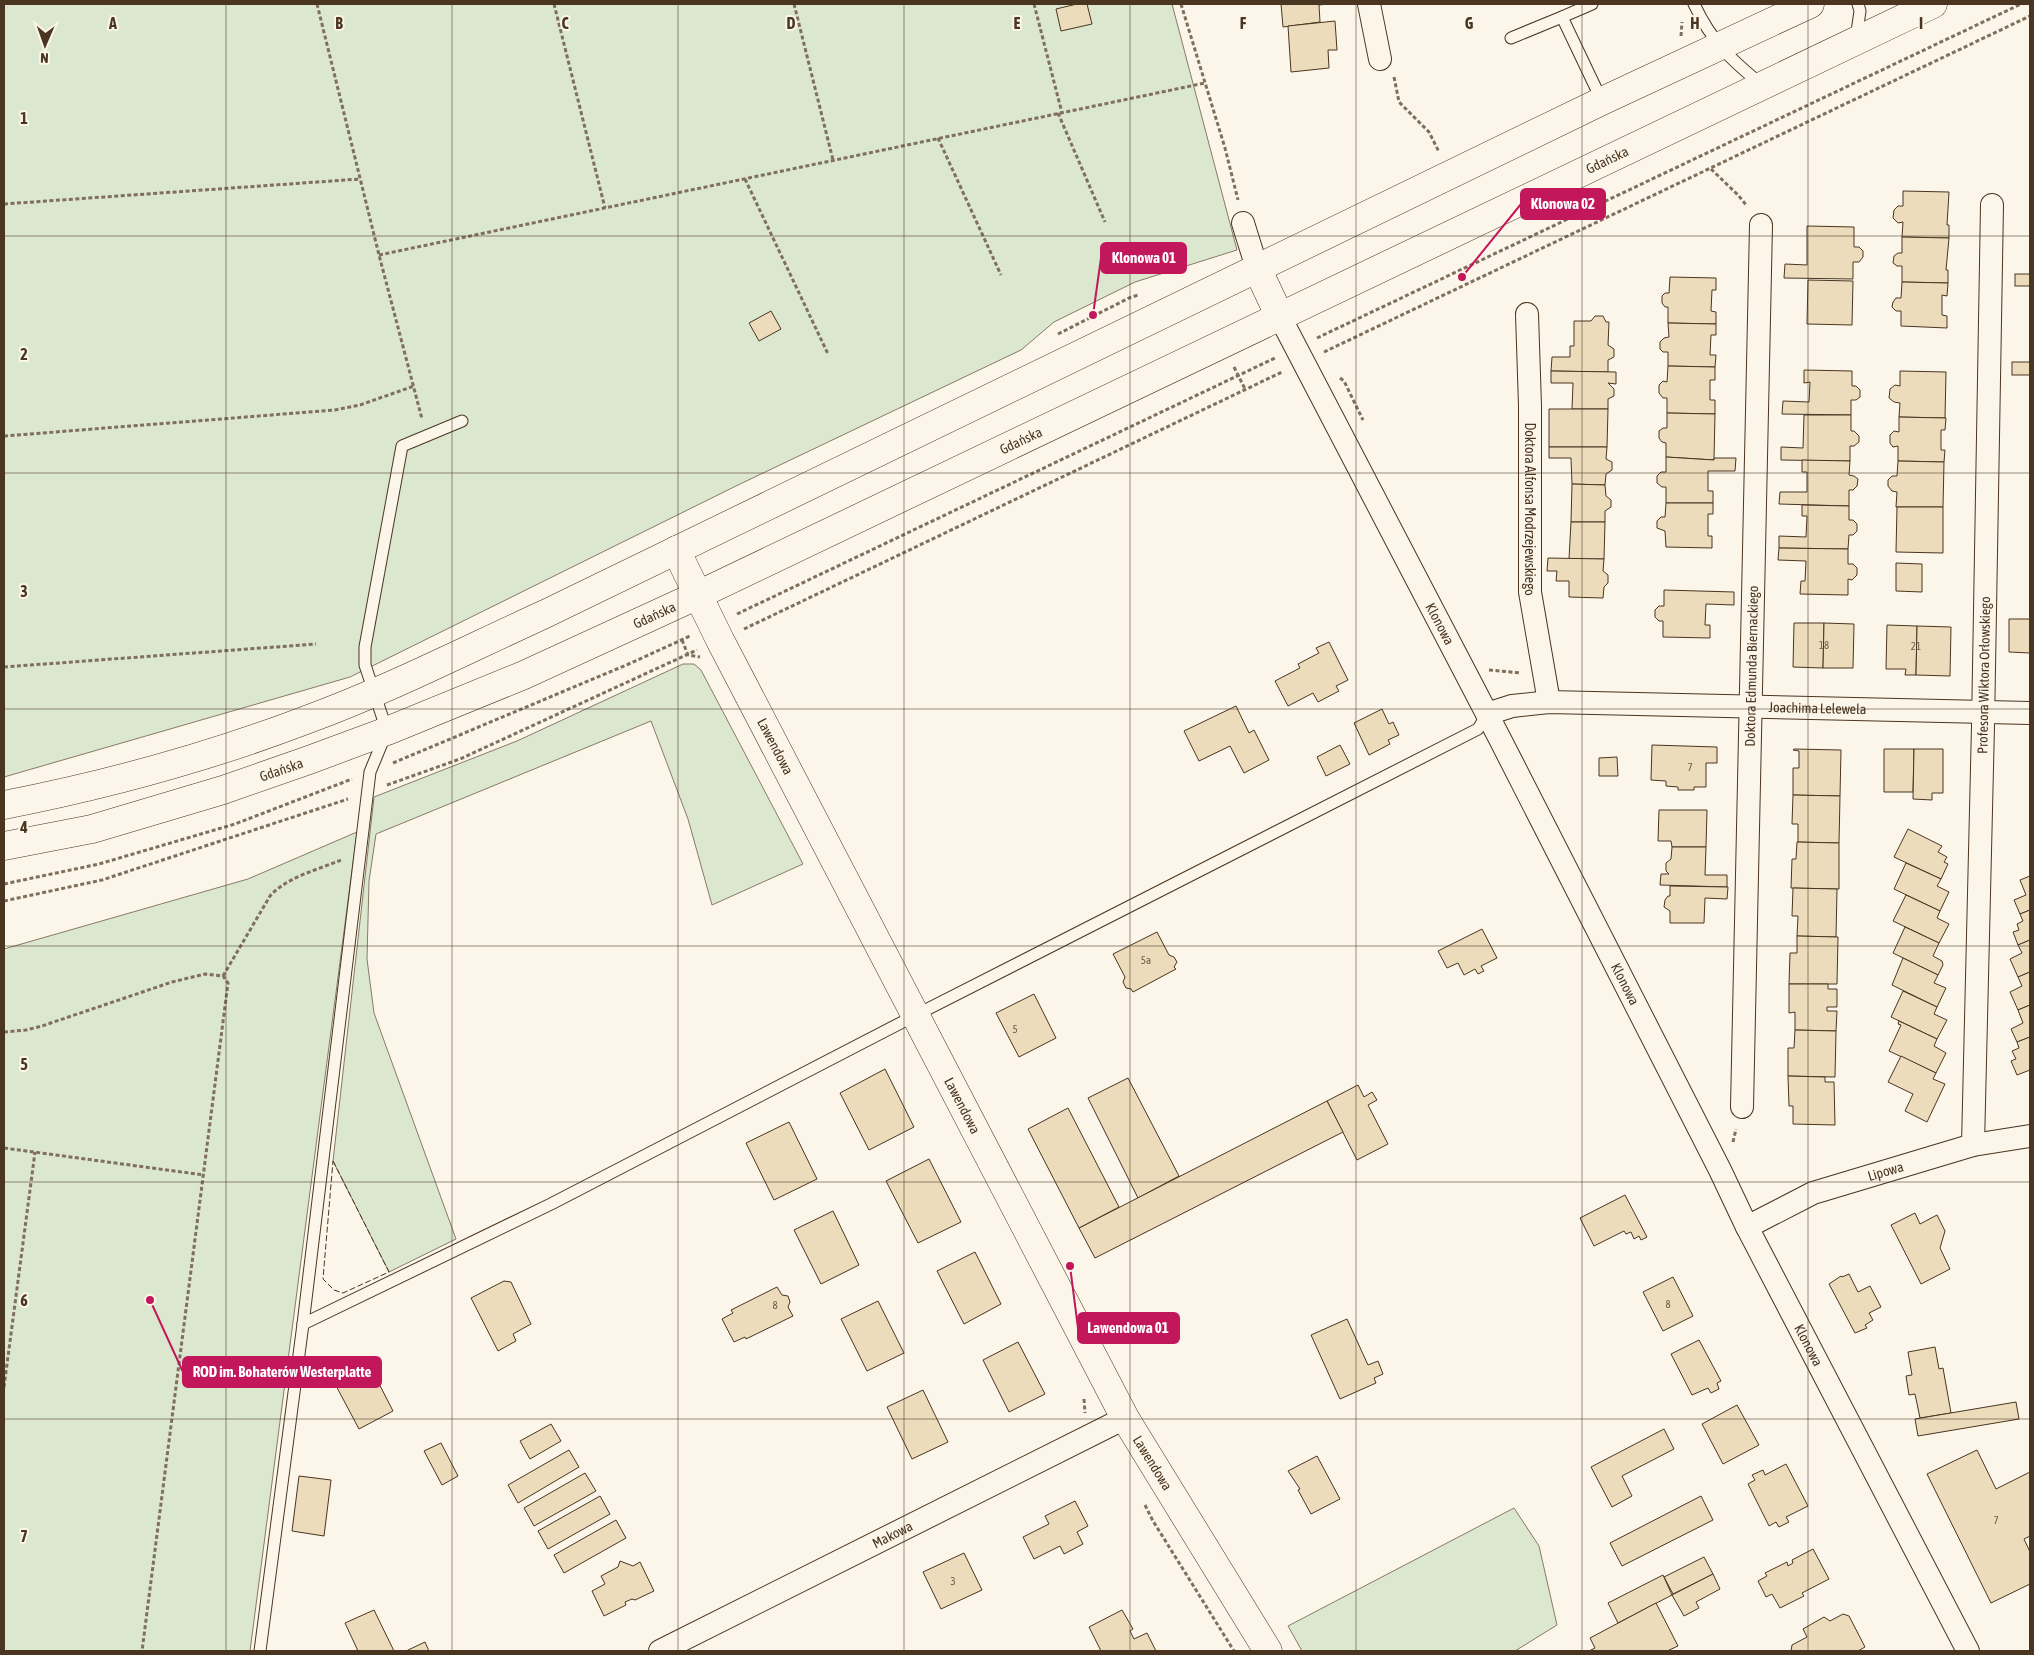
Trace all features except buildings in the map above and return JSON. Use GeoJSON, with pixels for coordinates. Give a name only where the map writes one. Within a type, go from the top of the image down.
{"type":"FeatureCollection","features":[{"type":"Feature","properties":{"kind":"main road"},"geometry":{"type":"LineString","coordinates":[[4,805],[78,791],[211,752],[305,721],[374,693],[676,550],[1602,101],[1810,4]]}},
{"type":"Feature","properties":{"kind":"main road","name":"Gdańska"},"geometry":{"type":"LineString","coordinates":[[4,846],[92,829],[214,792],[387,731],[524,675],[698,595],[1280,318],[1933,4]]}},
{"type":"Feature","properties":{"kind":"main road"},"geometry":{"type":"LineString","coordinates":[[1257,268],[1280,318]]}},
{"type":"Feature","properties":{"kind":"main road","name":"Lawendowa"},"geometry":{"type":"LineString","coordinates":[[676,550],[717,633],[1125,1418],[1268,1651]]}},
{"type":"Feature","properties":{"kind":"street"},"geometry":{"type":"LineString","coordinates":[[1369,4],[1380,59]]}},
{"type":"Feature","properties":{"kind":"street","name":"Profesora Wiktora Orłowskiego"},"geometry":{"type":"LineString","coordinates":[[1973,1145],[1984,712],[1992,205]]}},
{"type":"Feature","properties":{"kind":"street"},"geometry":{"type":"LineString","coordinates":[[1243,222],[1257,268]]}},
{"type":"Feature","properties":{"kind":"street","name":"Doktora Edmunda Biernackiego"},"geometry":{"type":"LineString","coordinates":[[1742,1107],[1761,225]]}},
{"type":"Feature","properties":{"kind":"street","name":"Doktora Alfonsa Modrzejewskiego"},"geometry":{"type":"LineString","coordinates":[[1527,314],[1530,406],[1530,592],[1549,702]]}},
{"type":"Feature","properties":{"kind":"street","name":"Klonowa"},"geometry":{"type":"LineString","coordinates":[[1280,318],[1487,714],[1720,1170],[1747,1227],[1968,1651]]}},
{"type":"Feature","properties":{"kind":"street","name":"Joachima Lelewela"},"geometry":{"type":"LineString","coordinates":[[1487,714],[1512,706],[1549,702],[2030,713]]}},
{"type":"Feature","properties":{"kind":"street","name":"Lipowa"},"geometry":{"type":"LineString","coordinates":[[1747,1227],[1813,1193],[1973,1145],[2030,1136]]}},
{"type":"Feature","properties":{"kind":"street","name":"Makowa"},"geometry":{"type":"LineString","coordinates":[[660,1651],[1125,1418]]}},
{"type":"Feature","properties":{"kind":"lane"},"geometry":{"type":"LineString","coordinates":[[1511,38],[1592,4]]}},
{"type":"Feature","properties":{"kind":"lane"},"geometry":{"type":"LineString","coordinates":[[1694,4],[1719,47],[1763,86]]}},
{"type":"Feature","properties":{"kind":"lane"},"geometry":{"type":"LineString","coordinates":[[1856,41],[1860,12],[1858,4]]}},
{"type":"Feature","properties":{"kind":"lane"},"geometry":{"type":"LineString","coordinates":[[1562,17],[1602,101]]}},
{"type":"Feature","properties":{"kind":"lane"},"geometry":{"type":"LineString","coordinates":[[260,1651],[303,1324],[362,851],[370,772],[387,731],[365,665],[365,647],[402,446],[462,421]]}},
{"type":"Feature","properties":{"kind":"lane"},"geometry":{"type":"LineString","coordinates":[[303,1324],[551,1204],[916,1014],[1478,730],[1487,714]]}},
{"type":"Feature","properties":{"kind":"path"},"geometry":{"type":"LineString","coordinates":[[317,4],[379,254],[427,436]]}},
{"type":"Feature","properties":{"kind":"path"},"geometry":{"type":"LineString","coordinates":[[554,4],[605,208]]}},
{"type":"Feature","properties":{"kind":"path"},"geometry":{"type":"LineString","coordinates":[[794,4],[833,160]]}},
{"type":"Feature","properties":{"kind":"path"},"geometry":{"type":"LineString","coordinates":[[1034,4],[1060,113],[1105,222]]}},
{"type":"Feature","properties":{"kind":"path"},"geometry":{"type":"LineString","coordinates":[[1181,4],[1225,148],[1243,222]]}},
{"type":"Feature","properties":{"kind":"path"},"geometry":{"type":"LineString","coordinates":[[4,884],[98,864],[235,824],[370,772],[631,663],[717,633],[772,617],[1300,355],[1599,203],[2021,4]]}},
{"type":"Feature","properties":{"kind":"path"},"geometry":{"type":"LineString","coordinates":[[4,901],[102,880],[369,792],[460,759],[717,633],[1300,355],[1711,169],[2030,16]]}},
{"type":"Feature","properties":{"kind":"path"},"geometry":{"type":"LineString","coordinates":[[1380,59],[1391,58],[1399,102],[1429,132],[1442,160]]}},
{"type":"Feature","properties":{"kind":"path"},"geometry":{"type":"LineString","coordinates":[[379,254],[1205,83]]}},
{"type":"Feature","properties":{"kind":"path"},"geometry":{"type":"LineString","coordinates":[[938,138],[1001,275]]}},
{"type":"Feature","properties":{"kind":"path"},"geometry":{"type":"LineString","coordinates":[[1711,169],[1738,195]]}},
{"type":"Feature","properties":{"kind":"path"},"geometry":{"type":"LineString","coordinates":[[4,204],[360,179]]}},
{"type":"Feature","properties":{"kind":"path"},"geometry":{"type":"LineString","coordinates":[[745,179],[828,354]]}},
{"type":"Feature","properties":{"kind":"path"},"geometry":{"type":"LineString","coordinates":[[1337,375],[1344,381],[1366,425]]}},
{"type":"Feature","properties":{"kind":"path"},"geometry":{"type":"LineString","coordinates":[[4,436],[335,410],[360,405],[414,386]]}},
{"type":"Feature","properties":{"kind":"path"},"geometry":{"type":"LineString","coordinates":[[4,667],[316,644]]}},
{"type":"Feature","properties":{"kind":"path"},"geometry":{"type":"LineString","coordinates":[[1486,670],[1545,675]]}},
{"type":"Feature","properties":{"kind":"path"},"geometry":{"type":"LineString","coordinates":[[222,976],[270,896],[277,888],[362,851]]}},
{"type":"Feature","properties":{"kind":"path"},"geometry":{"type":"LineString","coordinates":[[4,1032],[42,1026],[172,982],[204,974],[222,976],[228,983],[229,989],[142,1651]]}},
{"type":"Feature","properties":{"kind":"path"},"geometry":{"type":"LineString","coordinates":[[1730,1151],[1742,1107]]}},
{"type":"Feature","properties":{"kind":"path"},"geometry":{"type":"LineString","coordinates":[[4,1148],[204,1175]]}},
{"type":"Feature","properties":{"kind":"path"},"geometry":{"type":"LineString","coordinates":[[4,1388],[35,1152]]}},
{"type":"Feature","properties":{"kind":"green space"},"geometry":{"type":"Polygon","coordinates":[[[4,4],[1172,4],[1237,250],[1135,282],[1054,322],[1021,350],[738,485],[350,677],[4,777],[4,4]]]}},
{"type":"Feature","properties":{"kind":"green space"},"geometry":{"type":"Polygon","coordinates":[[[683,664],[694,664],[701,670],[803,864],[712,905],[688,819],[651,721],[376,834],[369,881],[367,959],[374,1013],[456,1239],[389,1272],[333,1161],[374,797],[517,741],[683,664]]]}},
{"type":"Feature","properties":{"kind":"green space"},"geometry":{"type":"Polygon","coordinates":[[[357,832],[250,1651],[4,1651],[4,949],[248,879],[357,832]]]}},
{"type":"Feature","properties":{"kind":"green space"},"geometry":{"type":"Polygon","coordinates":[[[1514,1508],[1539,1546],[1557,1625],[1515,1651],[1302,1651],[1288,1626],[1514,1508]]]}},
{"type":"Feature","properties":{"kind":"fence"},"geometry":{"type":"LineString","coordinates":[[333,1161],[389,1272],[343,1293],[334,1290],[323,1279],[333,1161]]}},
{"type":"Feature","properties":{"kind":"place","name":"Klonowa 02"},"geometry":{"type":"Point","coordinates":[1462,277]}},
{"type":"Feature","properties":{"kind":"place","name":"Klonowa 01"},"geometry":{"type":"Point","coordinates":[1093,315]}},
{"type":"Feature","properties":{"kind":"place","name":"Lawendowa 01"},"geometry":{"type":"Point","coordinates":[1070,1266]}},
{"type":"Feature","properties":{"kind":"place","name":"ROD im. Bohaterów Westerplatte"},"geometry":{"type":"Point","coordinates":[150,1300]}}]}
